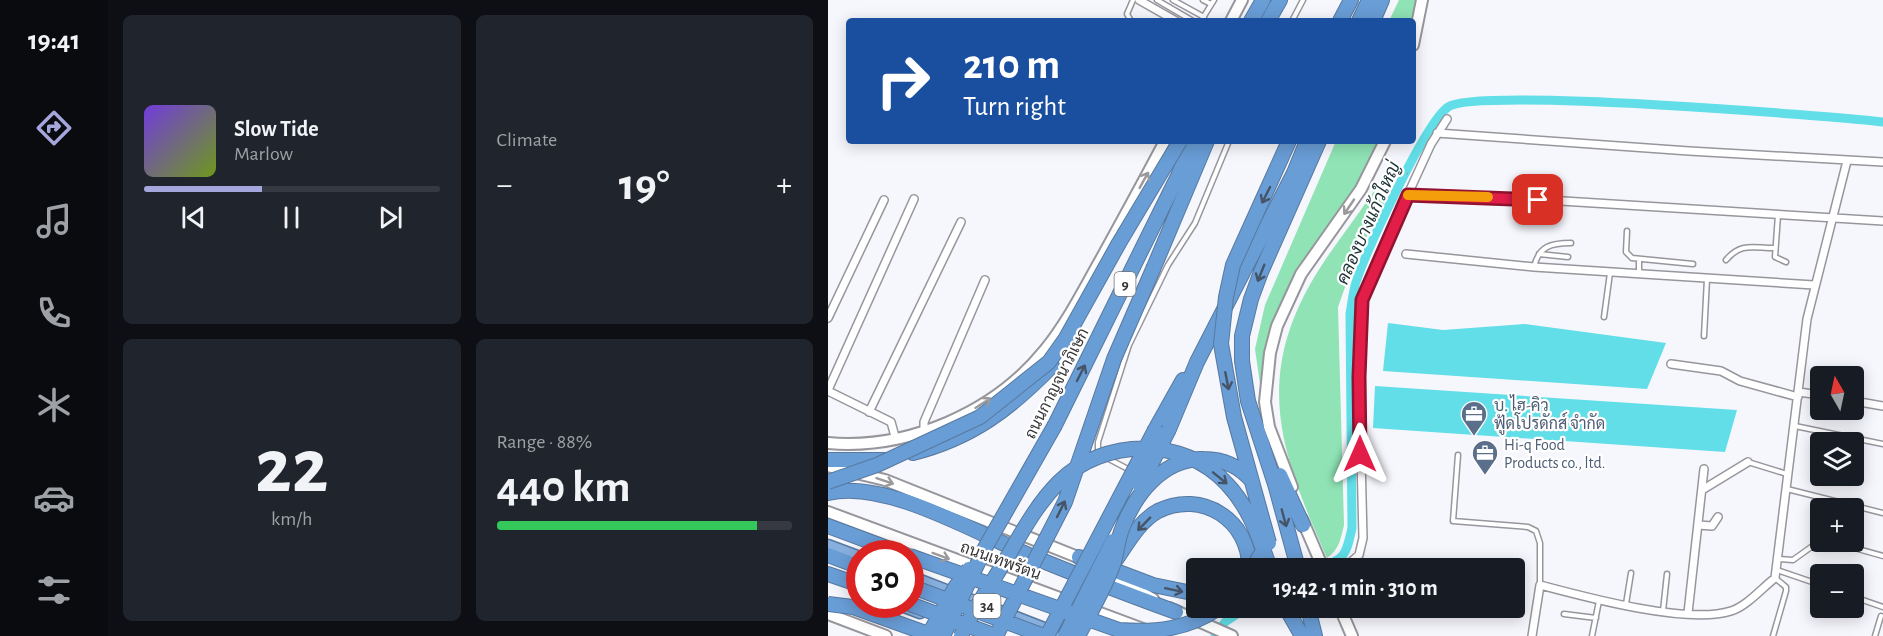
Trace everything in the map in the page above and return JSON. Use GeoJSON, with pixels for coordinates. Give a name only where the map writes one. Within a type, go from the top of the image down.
{"type":"FeatureCollection","features":[{"type":"Feature","properties":{"kind":"highway"},"geometry":{"type":"LineString","coordinates":[[1248,18],[1257,0]]}},
{"type":"Feature","properties":{"kind":"highway"},"geometry":{"type":"LineString","coordinates":[[1253,18],[1263,0]]}},
{"type":"Feature","properties":{"kind":"highway"},"geometry":{"type":"LineString","coordinates":[[1270,18],[1280,0]]}},
{"type":"Feature","properties":{"kind":"highway"},"geometry":{"type":"LineString","coordinates":[[1342,18],[1351,0]]}},
{"type":"Feature","properties":{"kind":"highway"},"geometry":{"type":"LineString","coordinates":[[1360,18],[1369,0]]}},
{"type":"Feature","properties":{"kind":"highway"},"geometry":{"type":"LineString","coordinates":[[1373,18],[1382,0]]}},
{"type":"Feature","properties":{"kind":"highway"},"geometry":{"type":"LineString","coordinates":[[828,460],[883,461],[953,440],[983,426],[1026,391],[1057,358],[1180,144]]}},
{"type":"Feature","properties":{"kind":"highway"},"geometry":{"type":"LineString","coordinates":[[828,482],[877,465],[980,417],[1049,362],[1066,338],[1119,243],[1180,144]]}},
{"type":"Feature","properties":{"kind":"highway","name":"ถนนกาญจนาภิเษก"},"geometry":{"type":"LineString","coordinates":[[943,636],[985,548],[1055,425],[1178,176],[1191,144]]}},
{"type":"Feature","properties":{"kind":"highway"},"geometry":{"type":"LineString","coordinates":[[924,609],[996,636],[1065,502],[1114,359],[1206,144]]}},
{"type":"Feature","properties":{"kind":"highway"},"geometry":{"type":"LineString","coordinates":[[1273,558],[1234,417],[1221,344],[1226,297],[1233,265],[1288,144]]}},
{"type":"Feature","properties":{"kind":"highway"},"geometry":{"type":"LineString","coordinates":[[1064,636],[1162,430],[1294,173],[1306,144]]}},
{"type":"Feature","properties":{"kind":"highway"},"geometry":{"type":"LineString","coordinates":[[1295,558],[1275,484],[1248,402],[1242,336],[1248,309],[1265,262],[1318,144]]}},
{"type":"Feature","properties":{"kind":"highway"},"geometry":{"type":"LineString","coordinates":[[1248,402],[1303,525]]}},
{"type":"Feature","properties":{"kind":"highway"},"geometry":{"type":"LineString","coordinates":[[924,591],[1046,636],[1162,430]]}},
{"type":"Feature","properties":{"kind":"highway"},"geometry":{"type":"LineString","coordinates":[[961,636],[1037,509],[1058,483],[1087,461],[1130,448],[1152,448],[1179,454],[1200,464],[1226,482],[1248,511],[1266,558]]}},
{"type":"Feature","properties":{"kind":"highway"},"geometry":{"type":"LineString","coordinates":[[1113,564],[1122,529],[1157,474],[1179,461],[1211,459],[1244,471],[1259,490],[1267,509],[1269,526],[1266,545],[1258,558]]}},
{"type":"Feature","properties":{"kind":"highway"},"geometry":{"type":"LineString","coordinates":[[828,493],[864,492],[917,505],[1049,564],[1176,612]]}},
{"type":"Feature","properties":{"kind":"highway"},"geometry":{"type":"LineString","coordinates":[[1078,636],[1113,564],[1146,519],[1172,506],[1189,503],[1219,511],[1239,530],[1248,548],[1250,558]]}},
{"type":"Feature","properties":{"kind":"highway"},"geometry":{"type":"LineString","coordinates":[[828,526],[866,540]]}},
{"type":"Feature","properties":{"kind":"highway"},"geometry":{"type":"LineString","coordinates":[[828,546],[846,553]]}},
{"type":"Feature","properties":{"kind":"highway"},"geometry":{"type":"LineString","coordinates":[[928,636],[956,586],[985,548]]}},
{"type":"Feature","properties":{"kind":"highway"},"geometry":{"type":"LineString","coordinates":[[828,555],[846,562]]}},
{"type":"Feature","properties":{"kind":"highway"},"geometry":{"type":"LineString","coordinates":[[1079,557],[1153,585],[1186,593]]}},
{"type":"Feature","properties":{"kind":"highway"},"geometry":{"type":"LineString","coordinates":[[924,561],[1119,630],[1151,632],[1179,628],[1199,618]]}},
{"type":"Feature","properties":{"kind":"highway"},"geometry":{"type":"LineString","coordinates":[[831,579],[846,584]]}},
{"type":"Feature","properties":{"kind":"highway","name":"34"},"geometry":{"type":"LineString","coordinates":[[924,582],[1064,636]]}},
{"type":"Feature","properties":{"kind":"highway"},"geometry":{"type":"LineString","coordinates":[[828,604],[853,607],[934,636]]}},
{"type":"Feature","properties":{"kind":"highway","name":"34"},"geometry":{"type":"LineString","coordinates":[[924,614],[982,636]]}},
{"type":"Feature","properties":{"kind":"highway"},"geometry":{"type":"LineString","coordinates":[[1292,618],[1302,636]]}},
{"type":"Feature","properties":{"kind":"highway"},"geometry":{"type":"LineString","coordinates":[[1310,618],[1315,636]]}},
{"type":"Feature","properties":{"kind":"main road"},"geometry":{"type":"LineString","coordinates":[[1233,18],[1242,0]]}},
{"type":"Feature","properties":{"kind":"main road"},"geometry":{"type":"LineString","coordinates":[[1416,23],[1422,0]]}},
{"type":"Feature","properties":{"kind":"main road"},"geometry":{"type":"LineString","coordinates":[[828,443],[896,440],[924,432],[956,419],[987,401],[1016,378],[1045,350],[1076,304],[1164,144]]}},
{"type":"Feature","properties":{"kind":"main road"},"geometry":{"type":"LineString","coordinates":[[1318,558],[1303,525],[1300,508],[1269,427],[1265,402],[1270,353],[1277,326],[1290,294],[1361,189],[1383,144]]}},
{"type":"Feature","properties":{"kind":"main road"},"geometry":{"type":"LineString","coordinates":[[828,466],[885,480],[1079,557],[1176,612],[1232,636]]}},
{"type":"Feature","properties":{"kind":"main road","name":"ถนนเทพรัตน"},"geometry":{"type":"LineString","coordinates":[[828,512],[1163,636]]}},
{"type":"Feature","properties":{"kind":"main road"},"geometry":{"type":"LineString","coordinates":[[828,614],[886,636]]}},
{"type":"Feature","properties":{"kind":"main road"},"geometry":{"type":"LineString","coordinates":[[1344,618],[1352,636]]}},
{"type":"Feature","properties":{"kind":"street"},"geometry":{"type":"LineString","coordinates":[[1139,0],[1171,18]]}},
{"type":"Feature","properties":{"kind":"street"},"geometry":{"type":"LineString","coordinates":[[1356,558],[1359,555],[1363,538],[1359,377],[1362,300],[1437,133],[1447,119]]}},
{"type":"Feature","properties":{"kind":"street"},"geometry":{"type":"LineString","coordinates":[[1437,133],[1883,162]]}},
{"type":"Feature","properties":{"kind":"street"},"geometry":{"type":"LineString","coordinates":[[1532,636],[1540,585],[1599,601],[1706,615],[1733,610],[1776,574],[1814,285],[1834,218],[1847,161]]}},
{"type":"Feature","properties":{"kind":"street"},"geometry":{"type":"LineString","coordinates":[[1408,195],[1514,198],[1883,221]]}},
{"type":"Feature","properties":{"kind":"street"},"geometry":{"type":"LineString","coordinates":[[896,440],[891,422],[828,391],[914,199]]}},
{"type":"Feature","properties":{"kind":"street"},"geometry":{"type":"LineString","coordinates":[[828,318],[884,200]]}},
{"type":"Feature","properties":{"kind":"street"},"geometry":{"type":"LineString","coordinates":[[868,412],[961,222]]}},
{"type":"Feature","properties":{"kind":"street"},"geometry":{"type":"LineString","coordinates":[[1406,254],[1534,267],[1814,285]]}},
{"type":"Feature","properties":{"kind":"street"},"geometry":{"type":"LineString","coordinates":[[924,432],[924,422],[985,280]]}},
{"type":"Feature","properties":{"kind":"street"},"geometry":{"type":"LineString","coordinates":[[1671,364],[1721,371],[1740,381],[1810,395]]}},
{"type":"Feature","properties":{"kind":"street"},"geometry":{"type":"LineString","coordinates":[[1864,403],[1883,406]]}},
{"type":"Feature","properties":{"kind":"street"},"geometry":{"type":"LineString","coordinates":[[1702,490],[1748,462]]}},
{"type":"Feature","properties":{"kind":"street"},"geometry":{"type":"LineString","coordinates":[[1688,613],[1704,469]]}},
{"type":"Feature","properties":{"kind":"street"},"geometry":{"type":"LineString","coordinates":[[1698,525],[1712,526],[1718,517]]}},
{"type":"Feature","properties":{"kind":"lane"},"geometry":{"type":"LineString","coordinates":[[1129,18],[1127,14],[1133,0]]}},
{"type":"Feature","properties":{"kind":"lane"},"geometry":{"type":"LineString","coordinates":[[1156,0],[1187,18]]}},
{"type":"Feature","properties":{"kind":"lane"},"geometry":{"type":"LineString","coordinates":[[1173,0],[1200,18]]}},
{"type":"Feature","properties":{"kind":"lane"},"geometry":{"type":"LineString","coordinates":[[1203,0],[1212,2],[1203,18]]}},
{"type":"Feature","properties":{"kind":"lane"},"geometry":{"type":"LineString","coordinates":[[1294,18],[1303,0]]}},
{"type":"Feature","properties":{"kind":"lane"},"geometry":{"type":"LineString","coordinates":[[1126,468],[1097,453],[1117,381],[1129,345],[1168,265],[1195,223],[1228,144]]}},
{"type":"Feature","properties":{"kind":"lane"},"geometry":{"type":"LineString","coordinates":[[1778,215],[1775,257],[1786,262]]}},
{"type":"Feature","properties":{"kind":"lane"},"geometry":{"type":"LineString","coordinates":[[1627,231],[1626,252],[1632,258],[1693,264]]}},
{"type":"Feature","properties":{"kind":"lane"},"geometry":{"type":"LineString","coordinates":[[1534,267],[1538,254],[1551,244],[1571,243]]}},
{"type":"Feature","properties":{"kind":"lane"},"geometry":{"type":"LineString","coordinates":[[1726,260],[1735,249],[1742,247],[1774,248]]}},
{"type":"Feature","properties":{"kind":"lane"},"geometry":{"type":"LineString","coordinates":[[1538,254],[1568,257]]}},
{"type":"Feature","properties":{"kind":"lane"},"geometry":{"type":"LineString","coordinates":[[1639,259],[1639,274]]}},
{"type":"Feature","properties":{"kind":"lane"},"geometry":{"type":"LineString","coordinates":[[1604,317],[1610,272]]}},
{"type":"Feature","properties":{"kind":"lane"},"geometry":{"type":"LineString","coordinates":[[1704,336],[1707,279]]}},
{"type":"Feature","properties":{"kind":"lane"},"geometry":{"type":"LineString","coordinates":[[1794,426],[1883,444]]}},
{"type":"Feature","properties":{"kind":"lane"},"geometry":{"type":"LineString","coordinates":[[1458,455],[1453,521],[1528,526],[1536,531],[1540,543],[1540,585]]}},
{"type":"Feature","properties":{"kind":"lane"},"geometry":{"type":"LineString","coordinates":[[1748,462],[1788,474]]}},
{"type":"Feature","properties":{"kind":"lane"},"geometry":{"type":"LineString","coordinates":[[1786,488],[1883,513]]}},
{"type":"Feature","properties":{"kind":"lane"},"geometry":{"type":"LineString","coordinates":[[1779,559],[1790,562],[1810,548]]}},
{"type":"Feature","properties":{"kind":"lane"},"geometry":{"type":"LineString","coordinates":[[1864,551],[1883,556]]}},
{"type":"Feature","properties":{"kind":"lane"},"geometry":{"type":"LineString","coordinates":[[1626,604],[1630,573]]}},
{"type":"Feature","properties":{"kind":"lane"},"geometry":{"type":"LineString","coordinates":[[1663,611],[1667,574]]}},
{"type":"Feature","properties":{"kind":"lane"},"geometry":{"type":"LineString","coordinates":[[1776,574],[1810,582]]}},
{"type":"Feature","properties":{"kind":"lane"},"geometry":{"type":"LineString","coordinates":[[1773,636],[1786,591],[1786,587],[1776,574]]}},
{"type":"Feature","properties":{"kind":"lane"},"geometry":{"type":"LineString","coordinates":[[1864,600],[1883,607]]}},
{"type":"Feature","properties":{"kind":"lane"},"geometry":{"type":"LineString","coordinates":[[1593,636],[1599,601]]}},
{"type":"Feature","properties":{"kind":"lane"},"geometry":{"type":"LineString","coordinates":[[1564,614],[1596,618]]}},
{"type":"Feature","properties":{"kind":"lane"},"geometry":{"type":"LineString","coordinates":[[1875,636],[1881,616]]}},
{"type":"Feature","properties":{"kind":"path"},"geometry":{"type":"LineString","coordinates":[[1393,164],[1412,176]]}},
{"type":"Feature","properties":{"kind":"green space"},"geometry":{"type":"Polygon","coordinates":[[[1399,0],[1426,0],[1416,45],[1416,18],[1390,18],[1399,0]]]}},
{"type":"Feature","properties":{"kind":"green space"},"geometry":{"type":"Polygon","coordinates":[[[1335,144],[1386,144],[1307,274],[1275,342],[1262,398],[1255,349],[1265,305],[1335,144]]]}},
{"type":"Feature","properties":{"kind":"green space"},"geometry":{"type":"Polygon","coordinates":[[[1374,191],[1387,198],[1355,259],[1338,307],[1344,525],[1337,547],[1327,558],[1311,522],[1287,453],[1281,420],[1279,387],[1283,353],[1294,318],[1326,258],[1374,191]]]}},
{"type":"Feature","properties":{"kind":"water"},"geometry":{"type":"Polygon","coordinates":[[[1388,323],[1443,330],[1525,324],[1666,343],[1647,389],[1383,371],[1388,323]]]}},
{"type":"Feature","properties":{"kind":"water"},"geometry":{"type":"Polygon","coordinates":[[[1375,386],[1737,410],[1725,452],[1373,428],[1375,386]]]}},
{"type":"Feature","properties":{"kind":"waterway","name":"คลองบางแก้วใหญ่"},"geometry":{"type":"LineString","coordinates":[[1340,558],[1346,550],[1352,528],[1350,314],[1356,283],[1363,263],[1412,160],[1438,118],[1448,107],[1472,102],[1583,101],[1728,109],[1883,122]]}},
{"type":"Feature","properties":{"kind":"waterway","name":"คลองบางแก้วใหญ่"},"geometry":{"type":"LineString","coordinates":[[1215,636],[1225,622],[1231,618]]}},
{"type":"Feature","properties":{"kind":"slow traffic"},"geometry":{"type":"LineString","coordinates":[[1408,195],[1488,197]]}},
{"type":"Feature","properties":{"kind":"place","name":"บ. ไฮ-คิว ฟู้ดโปรดักส์ จำกัด"},"geometry":{"type":"Point","coordinates":[1474,437]}},
{"type":"Feature","properties":{"kind":"place","name":"Hi-q Food Products co., ltd."},"geometry":{"type":"Point","coordinates":[1485,476]}},
{"type":"Feature","properties":{"kind":"route"},"geometry":{"type":"LineString","coordinates":[[1360,454],[1359,325],[1362,300],[1408,195],[1538,200]]}}]}
